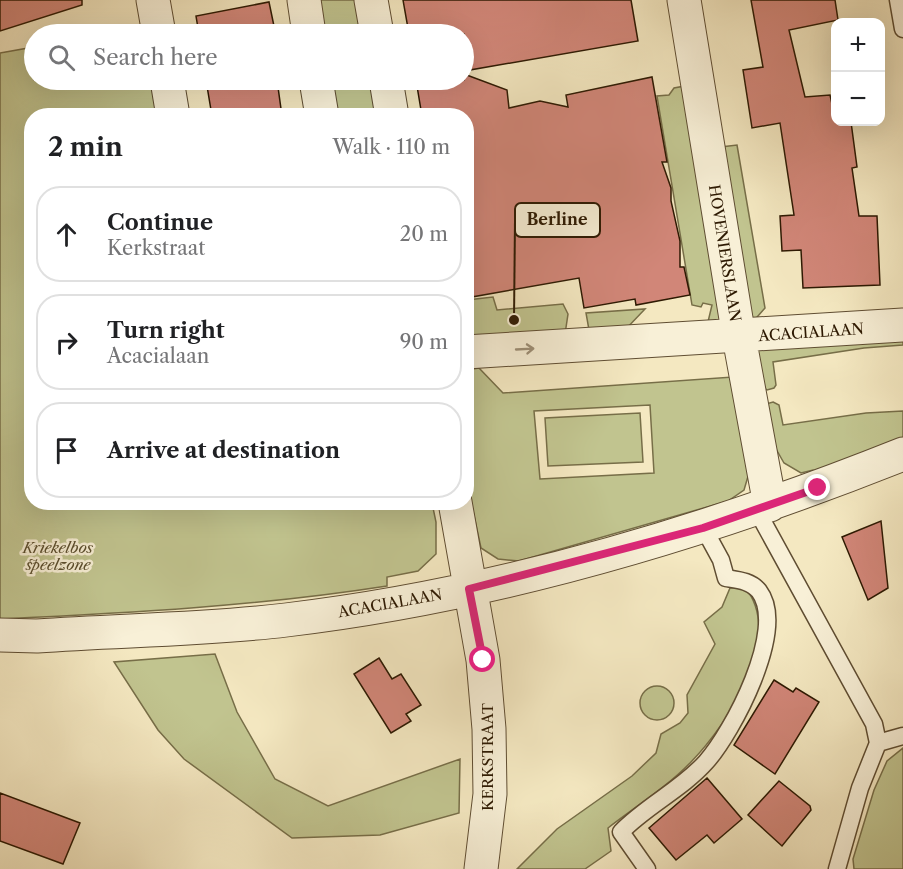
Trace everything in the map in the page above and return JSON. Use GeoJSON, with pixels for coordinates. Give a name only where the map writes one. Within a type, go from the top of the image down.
{"type":"FeatureCollection","features":[{"type":"Feature","properties":{"kind":"street"},"geometry":{"type":"LineString","coordinates":[[153,0],[157,24]]}},
{"type":"Feature","properties":{"kind":"street"},"geometry":{"type":"LineString","coordinates":[[304,0],[308,24]]}},
{"type":"Feature","properties":{"kind":"street"},"geometry":{"type":"LineString","coordinates":[[371,0],[375,24]]}},
{"type":"Feature","properties":{"kind":"street","name":"HOVENIERSLAAN"},"geometry":{"type":"LineString","coordinates":[[684,0],[739,337],[763,507]]}},
{"type":"Feature","properties":{"kind":"street"},"geometry":{"type":"LineString","coordinates":[[169,90],[172,108]]}},
{"type":"Feature","properties":{"kind":"street"},"geometry":{"type":"LineString","coordinates":[[317,90],[320,108]]}},
{"type":"Feature","properties":{"kind":"street"},"geometry":{"type":"LineString","coordinates":[[388,90],[391,108]]}},
{"type":"Feature","properties":{"kind":"street","name":"ACACIALAAN"},"geometry":{"type":"LineString","coordinates":[[474,352],[903,326]]}},
{"type":"Feature","properties":{"kind":"street","name":"ACACIALAAN"},"geometry":{"type":"LineString","coordinates":[[0,636],[37,636],[285,620],[469,589],[703,528],[903,454]]}},
{"type":"Feature","properties":{"kind":"street","name":"KERKSTRAAT"},"geometry":{"type":"LineString","coordinates":[[456,510],[483,660],[489,729],[490,794],[481,869]]}},
{"type":"Feature","properties":{"kind":"lane"},"geometry":{"type":"LineString","coordinates":[[898,0],[903,29]]}},
{"type":"Feature","properties":{"kind":"lane"},"geometry":{"type":"LineString","coordinates":[[763,507],[874,724],[878,743],[860,788],[837,869]]}},
{"type":"Feature","properties":{"kind":"lane"},"geometry":{"type":"LineString","coordinates":[[647,869],[621,832],[706,762],[752,688],[763,657],[766,615],[760,592],[751,584],[726,579],[720,560],[703,528]]}},
{"type":"Feature","properties":{"kind":"lane"},"geometry":{"type":"LineString","coordinates":[[878,743],[903,736]]}},
{"type":"Feature","properties":{"kind":"green space"},"geometry":{"type":"Polygon","coordinates":[[[313,0],[365,0],[369,24],[317,24],[313,0]]]}},
{"type":"Feature","properties":{"kind":"green space","name":"Kriekelbos speelzone"},"geometry":{"type":"Polygon","coordinates":[[[24,49],[24,90],[154,90],[158,108],[24,108],[24,510],[433,510],[436,522],[436,554],[418,571],[387,577],[387,586],[291,599],[145,611],[0,619],[0,53],[24,49]]]}},
{"type":"Feature","properties":{"kind":"green space"},"geometry":{"type":"Polygon","coordinates":[[[685,86],[722,320],[707,326],[712,305],[703,303],[701,307],[692,305],[657,96],[669,95],[674,88],[685,86]]]}},
{"type":"Feature","properties":{"kind":"green space"},"geometry":{"type":"Polygon","coordinates":[[[328,90],[380,90],[383,108],[331,108],[328,90]]]}},
{"type":"Feature","properties":{"kind":"green space"},"geometry":{"type":"Polygon","coordinates":[[[737,145],[765,308],[751,324],[721,147],[737,145]]]}},
{"type":"Feature","properties":{"kind":"green space"},"geometry":{"type":"Polygon","coordinates":[[[493,297],[497,310],[563,304],[568,314],[565,334],[474,340],[474,299],[493,297]]]}},
{"type":"Feature","properties":{"kind":"green space"},"geometry":{"type":"Polygon","coordinates":[[[645,309],[623,332],[589,330],[586,313],[645,309]]]}},
{"type":"Feature","properties":{"kind":"green space"},"geometry":{"type":"Polygon","coordinates":[[[903,335],[903,345],[864,348],[773,362],[776,385],[767,390],[761,385],[753,343],[903,335]]]}},
{"type":"Feature","properties":{"kind":"green space"},"geometry":{"type":"Polygon","coordinates":[[[479,368],[503,393],[733,377],[749,473],[744,490],[728,501],[519,561],[498,559],[481,548],[473,510],[474,369],[479,368]],[[650,405],[534,411],[540,479],[654,473],[650,405]]]}},
{"type":"Feature","properties":{"kind":"green space"},"geometry":{"type":"Polygon","coordinates":[[[773,402],[779,405],[783,425],[866,413],[903,411],[903,440],[817,476],[813,470],[801,473],[784,463],[776,449],[772,449],[766,404],[773,402]]]}},
{"type":"Feature","properties":{"kind":"green space"},"geometry":{"type":"Polygon","coordinates":[[[640,413],[643,462],[548,466],[545,418],[640,413]]]}},
{"type":"Feature","properties":{"kind":"green space"},"geometry":{"type":"Polygon","coordinates":[[[745,587],[756,607],[759,630],[755,654],[747,679],[735,703],[706,746],[672,780],[608,828],[611,851],[585,869],[517,869],[557,829],[632,776],[656,753],[661,734],[680,723],[688,713],[687,695],[715,644],[704,622],[722,607],[730,588],[745,587]]]}},
{"type":"Feature","properties":{"kind":"green space"},"geometry":{"type":"Polygon","coordinates":[[[215,654],[237,712],[275,779],[328,806],[460,759],[459,813],[380,835],[292,838],[184,759],[158,730],[114,662],[215,654]]]}},
{"type":"Feature","properties":{"kind":"green space"},"geometry":{"type":"Polygon","coordinates":[[[657,686],[669,691],[674,703],[669,715],[657,720],[645,715],[640,703],[645,691],[657,686]]]}},
{"type":"Feature","properties":{"kind":"green space"},"geometry":{"type":"Polygon","coordinates":[[[903,748],[903,869],[854,869],[853,859],[874,790],[887,761],[903,748]]]}},
{"type":"Feature","properties":{"kind":"building"},"geometry":{"type":"Polygon","coordinates":[[[0,0],[82,0],[82,5],[0,31],[0,0]]]}},
{"type":"Feature","properties":{"kind":"building"},"geometry":{"type":"Polygon","coordinates":[[[403,0],[631,0],[638,41],[474,69],[474,24],[407,24],[403,0]]]}},
{"type":"Feature","properties":{"kind":"building"},"geometry":{"type":"Polygon","coordinates":[[[751,0],[835,0],[838,18],[789,30],[805,97],[830,95],[831,126],[852,126],[857,167],[852,168],[859,216],[877,216],[880,285],[803,288],[801,250],[782,251],[780,216],[794,215],[780,123],[752,128],[743,70],[763,67],[751,0]]]}},
{"type":"Feature","properties":{"kind":"building"},"geometry":{"type":"Polygon","coordinates":[[[269,2],[274,24],[197,24],[196,16],[269,2]]]}},
{"type":"Feature","properties":{"kind":"building"},"geometry":{"type":"Polygon","coordinates":[[[652,77],[667,162],[662,162],[671,188],[671,201],[680,241],[680,267],[684,267],[690,295],[636,305],[635,299],[584,308],[579,278],[474,297],[474,108],[421,108],[418,90],[474,90],[474,78],[507,90],[509,108],[540,101],[568,107],[566,95],[652,77]]]}},
{"type":"Feature","properties":{"kind":"building"},"geometry":{"type":"Polygon","coordinates":[[[208,90],[278,90],[281,108],[211,108],[208,90]]]}},
{"type":"Feature","properties":{"kind":"building"},"geometry":{"type":"Polygon","coordinates":[[[881,521],[888,588],[868,600],[842,537],[881,521]]]}},
{"type":"Feature","properties":{"kind":"building"},"geometry":{"type":"Polygon","coordinates":[[[379,658],[392,679],[401,674],[421,705],[406,714],[411,721],[391,733],[354,674],[379,658]]]}},
{"type":"Feature","properties":{"kind":"building"},"geometry":{"type":"Polygon","coordinates":[[[774,680],[793,692],[796,688],[819,702],[775,774],[734,745],[774,680]]]}},
{"type":"Feature","properties":{"kind":"building"},"geometry":{"type":"Polygon","coordinates":[[[707,778],[742,819],[714,843],[707,835],[676,860],[649,828],[707,778]]]}},
{"type":"Feature","properties":{"kind":"building"},"geometry":{"type":"Polygon","coordinates":[[[779,781],[810,806],[811,810],[782,846],[748,815],[779,781]]]}},
{"type":"Feature","properties":{"kind":"building"},"geometry":{"type":"Polygon","coordinates":[[[0,793],[80,823],[63,864],[0,841],[0,793]]]}},
{"type":"Feature","properties":{"kind":"place","name":"Berline"},"geometry":{"type":"Point","coordinates":[514,320]}},
{"type":"Feature","properties":{"kind":"route"},"geometry":{"type":"LineString","coordinates":[[483,660],[469,589],[521,578],[703,528],[818,488]]}}]}
